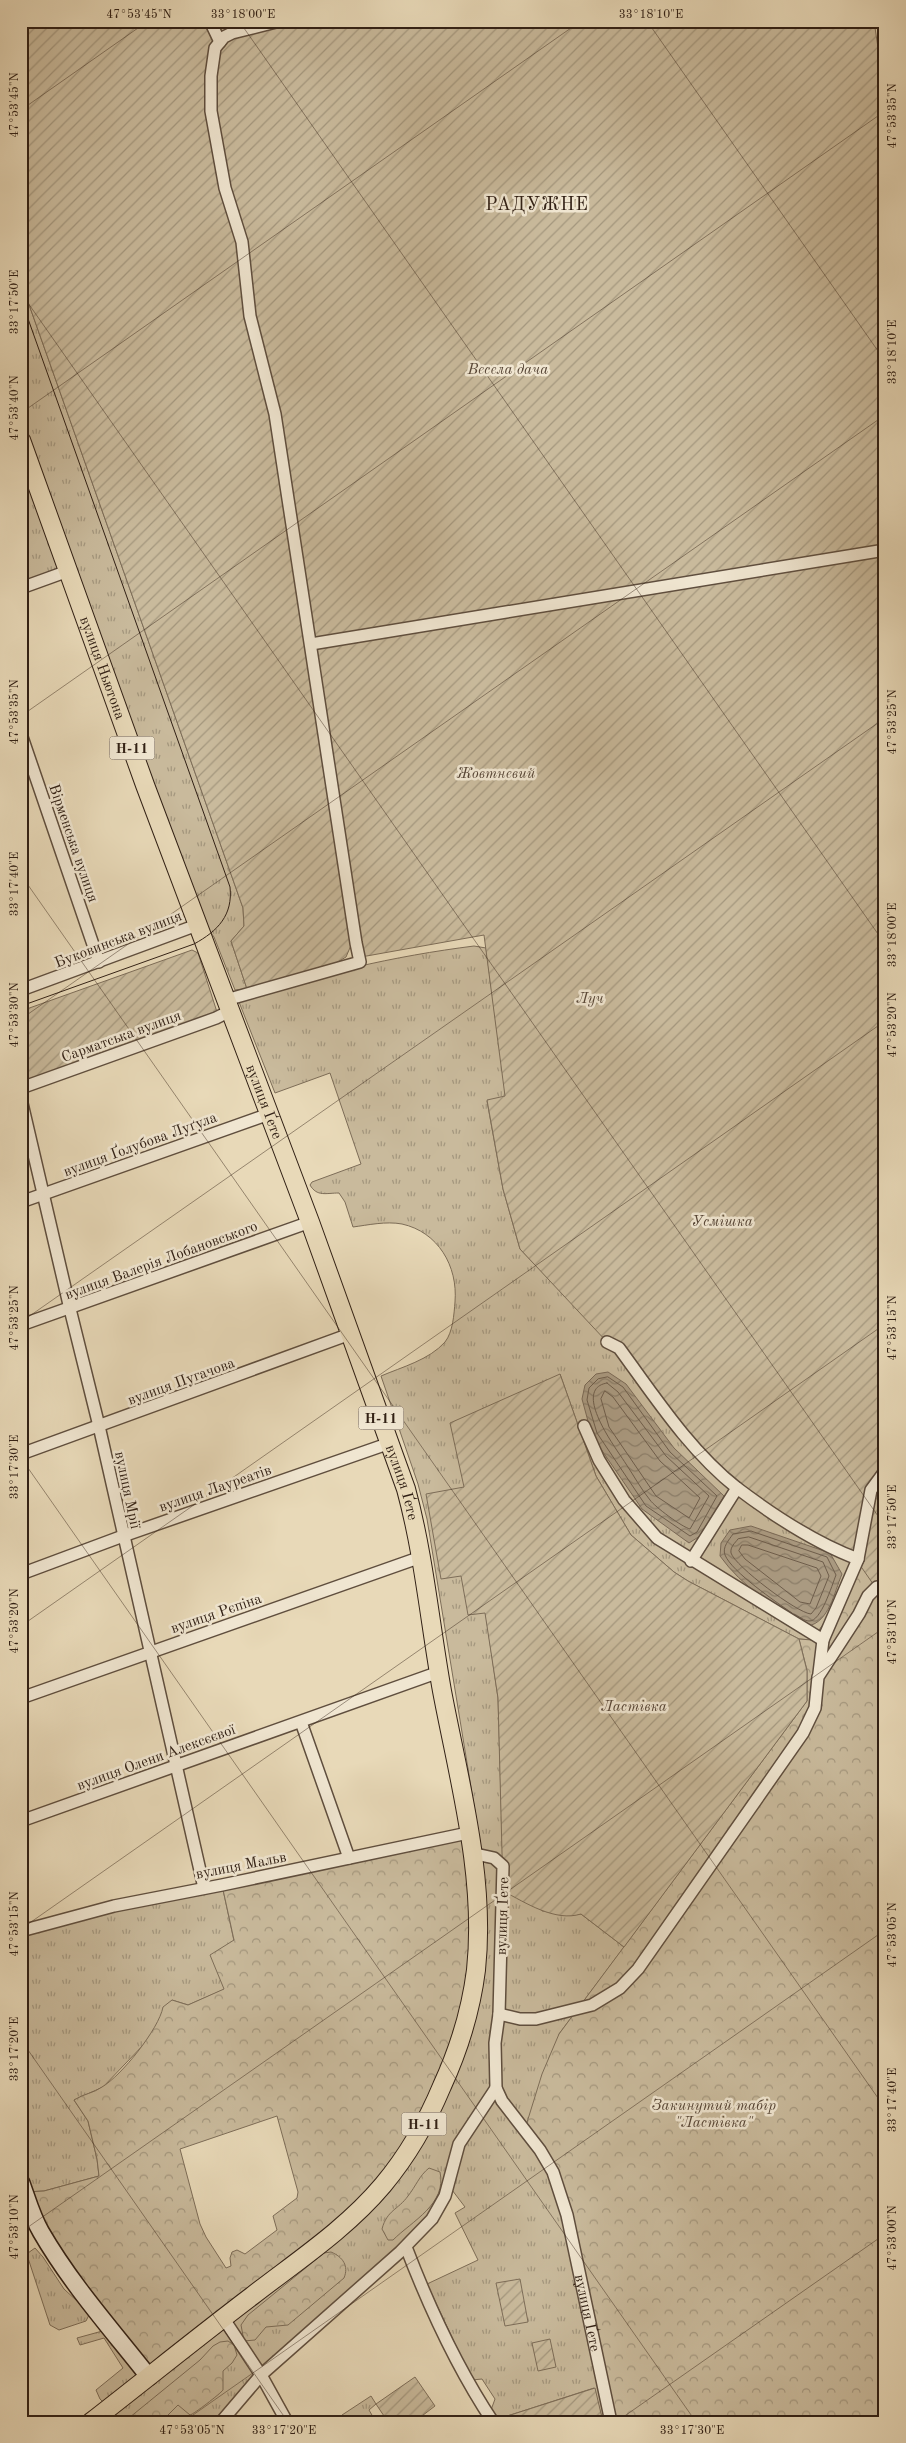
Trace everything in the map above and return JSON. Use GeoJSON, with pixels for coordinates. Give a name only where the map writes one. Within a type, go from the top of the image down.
{"type":"FeatureCollection","features":[{"type":"Feature","properties":{"kind":"main road","name":"вулиця Ньютона"},"geometry":{"type":"LineString","coordinates":[[21,440],[197,925]]}},
{"type":"Feature","properties":{"kind":"main road","name":"вулиця Ґете"},"geometry":{"type":"LineString","coordinates":[[197,925],[310,1222],[406,1489],[421,1557],[471,1853]]}},
{"type":"Feature","properties":{"kind":"main road","name":"Н-11"},"geometry":{"type":"LineString","coordinates":[[91,2422],[351,2218],[382,2186],[418,2134],[434,2104],[456,2052],[473,1991],[478,1933],[471,1853]]}},
{"type":"Feature","properties":{"kind":"street"},"geometry":{"type":"LineString","coordinates":[[210,21],[220,42]]}},
{"type":"Feature","properties":{"kind":"street"},"geometry":{"type":"LineString","coordinates":[[280,21],[232,33],[215,48],[211,76],[212,111],[225,188],[242,242],[250,316],[274,414],[311,644],[885,550]]}},
{"type":"Feature","properties":{"kind":"street"},"geometry":{"type":"LineString","coordinates":[[21,588],[68,571]]}},
{"type":"Feature","properties":{"kind":"street","name":"Сарматська вулиця"},"geometry":{"type":"LineString","coordinates":[[21,1088],[216,1018],[228,1005],[360,962],[311,644]]}},
{"type":"Feature","properties":{"kind":"street","name":"Вірменська вулиця"},"geometry":{"type":"LineString","coordinates":[[21,734],[99,962]]}},
{"type":"Feature","properties":{"kind":"street","name":"Буковинська вулиця"},"geometry":{"type":"LineString","coordinates":[[21,990],[197,925]]}},
{"type":"Feature","properties":{"kind":"street","name":"вулиця Мрії"},"geometry":{"type":"LineString","coordinates":[[21,1099],[99,1426],[204,1888]]}},
{"type":"Feature","properties":{"kind":"street","name":"вулиця Ґолубова Луґула"},"geometry":{"type":"LineString","coordinates":[[21,1202],[269,1114]]}},
{"type":"Feature","properties":{"kind":"street","name":"вулиця Валерія Лобановського"},"geometry":{"type":"LineString","coordinates":[[21,1325],[310,1222]]}},
{"type":"Feature","properties":{"kind":"street","name":"вулиця Пугачова"},"geometry":{"type":"LineString","coordinates":[[21,1454],[350,1334]]}},
{"type":"Feature","properties":{"kind":"street"},"geometry":{"type":"LineString","coordinates":[[607,1342],[619,1348],[673,1421],[720,1474],[766,1509],[840,1552],[858,1559]]}},
{"type":"Feature","properties":{"kind":"street"},"geometry":{"type":"LineString","coordinates":[[584,1426],[599,1460],[624,1500],[656,1538],[823,1640]]}},
{"type":"Feature","properties":{"kind":"street","name":"вулиця Лауреатів"},"geometry":{"type":"LineString","coordinates":[[21,1574],[123,1536],[390,1443]]}},
{"type":"Feature","properties":{"kind":"street"},"geometry":{"type":"LineString","coordinates":[[499,2014],[520,2020],[536,2019],[592,2005],[620,1988],[638,1969],[802,1734],[815,1708],[823,1640],[858,1559],[871,1490],[885,1471]]}},
{"type":"Feature","properties":{"kind":"street"},"geometry":{"type":"LineString","coordinates":[[691,1560],[737,1488]]}},
{"type":"Feature","properties":{"kind":"street","name":"вулиця Рєпіна"},"geometry":{"type":"LineString","coordinates":[[21,1698],[421,1557]]}},
{"type":"Feature","properties":{"kind":"street"},"geometry":{"type":"LineString","coordinates":[[818,1677],[873,1589],[876,1587],[885,1588]]}},
{"type":"Feature","properties":{"kind":"street","name":"вулиця Олени Алексєєвої"},"geometry":{"type":"LineString","coordinates":[[21,1821],[439,1672]]}},
{"type":"Feature","properties":{"kind":"street"},"geometry":{"type":"LineString","coordinates":[[301,1722],[349,1858]]}},
{"type":"Feature","properties":{"kind":"street","name":"вулиця Мальв"},"geometry":{"type":"LineString","coordinates":[[21,1931],[114,1906],[468,1833]]}},
{"type":"Feature","properties":{"kind":"street","name":"вулиця Ґете"},"geometry":{"type":"LineString","coordinates":[[471,1853],[494,1858],[501,1861],[503,1866],[499,2014],[495,2043],[496,2088],[509,2112],[545,2159],[558,2185],[567,2215],[611,2422]]}},
{"type":"Feature","properties":{"kind":"street"},"geometry":{"type":"LineString","coordinates":[[221,2422],[261,2375],[406,2247],[432,2219],[448,2186],[459,2144],[496,2088]]}},
{"type":"Feature","properties":{"kind":"street"},"geometry":{"type":"LineString","coordinates":[[21,2182],[40,2230],[51,2248],[86,2297],[149,2377]]}},
{"type":"Feature","properties":{"kind":"street"},"geometry":{"type":"LineString","coordinates":[[406,2247],[420,2284],[453,2352],[493,2422]]}},
{"type":"Feature","properties":{"kind":"street"},"geometry":{"type":"LineString","coordinates":[[224,2319],[261,2375],[287,2422]]}},
{"type":"Feature","properties":{"kind":"green space"},"geometry":{"type":"Polygon","coordinates":[[[21,21],[874,21],[885,94],[885,1593],[878,1591],[855,1558],[840,1552],[720,1474],[607,1342],[520,1249],[503,1189],[487,1100],[505,1096],[484,935],[361,957],[352,943],[346,957],[336,963],[247,989],[231,941],[244,926],[243,908],[21,282],[21,21]]]}},
{"type":"Feature","properties":{"kind":"green space"},"geometry":{"type":"Polygon","coordinates":[[[21,282],[243,908],[244,926],[231,941],[247,989],[235,990],[214,937],[202,921],[21,421],[21,282]]]}},
{"type":"Feature","properties":{"kind":"green space"},"geometry":{"type":"Polygon","coordinates":[[[21,458],[63,573],[21,588],[21,458]]]}},
{"type":"Feature","properties":{"kind":"green space"},"geometry":{"type":"Polygon","coordinates":[[[474,946],[486,948],[506,1097],[487,1101],[503,1189],[520,1249],[565,1296],[855,1558],[830,1615],[812,1640],[799,1639],[688,1581],[674,1572],[631,1535],[596,1476],[560,1374],[464,1487],[476,1547],[498,1698],[503,1866],[542,1911],[571,1915],[581,1914],[624,1947],[559,2034],[553,2172],[611,2422],[603,2422],[594,2388],[498,2419],[491,2410],[495,2399],[482,2379],[472,2380],[427,2284],[478,2260],[455,2213],[465,2207],[449,2186],[439,2208],[261,2375],[221,2422],[91,2422],[246,2300],[482,1854],[427,1519],[418,1484],[381,1376],[431,1354],[448,1338],[454,1317],[455,1289],[453,1276],[443,1252],[426,1234],[415,1228],[396,1223],[353,1227],[345,1202],[339,1193],[322,1194],[313,1189],[310,1185],[312,1182],[361,1164],[330,1073],[275,1093],[239,1002],[296,983],[355,967],[414,955],[474,946]]]}},
{"type":"Feature","properties":{"kind":"green space"},"geometry":{"type":"Polygon","coordinates":[[[192,950],[198,953],[217,1012],[21,1083],[21,1011],[192,950]]]}},
{"type":"Feature","properties":{"kind":"green space","name":"Ластівка"},"geometry":{"type":"Polygon","coordinates":[[[560,1374],[596,1476],[631,1535],[674,1572],[688,1581],[799,1639],[807,1671],[807,1701],[624,1947],[581,1914],[571,1916],[551,1913],[531,1906],[503,1891],[498,1698],[485,1613],[468,1615],[461,1576],[441,1579],[426,1494],[464,1487],[450,1423],[560,1374]]]}},
{"type":"Feature","properties":{"kind":"green space","name":"Закинутий табір \"Ластівка\""},"geometry":{"type":"Polygon","coordinates":[[[855,1558],[885,1593],[885,2422],[611,2422],[558,2185],[524,2132],[542,2074],[559,2034],[807,1701],[807,1670],[799,1639],[812,1640],[830,1615],[855,1558]]]}},
{"type":"Feature","properties":{"kind":"green space"},"geometry":{"type":"Polygon","coordinates":[[[468,1833],[478,1933],[460,2043],[382,2186],[149,2377],[108,2326],[25,2192],[44,2191],[99,2176],[88,2121],[74,2100],[99,2089],[129,2063],[147,2039],[163,2007],[172,2000],[188,2005],[224,1989],[210,1955],[234,1940],[222,1885],[468,1833]],[[277,2116],[180,2149],[200,2224],[226,2268],[231,2266],[230,2258],[232,2252],[237,2250],[245,2254],[277,2230],[273,2216],[297,2198],[298,2192],[277,2116]]]}},
{"type":"Feature","properties":{"kind":"green space"},"geometry":{"type":"Polygon","coordinates":[[[222,1885],[234,1941],[225,1989],[188,2005],[172,2000],[148,2040],[103,2087],[74,2100],[88,2121],[99,2176],[44,2191],[25,2192],[21,2182],[21,1931],[222,1885]]]}},
{"type":"Feature","properties":{"kind":"green space"},"geometry":{"type":"Polygon","coordinates":[[[429,2168],[440,2172],[441,2183],[433,2203],[418,2219],[393,2240],[388,2240],[382,2229],[384,2223],[390,2214],[404,2201],[429,2168]]]}},
{"type":"Feature","properties":{"kind":"green space"},"geometry":{"type":"Polygon","coordinates":[[[35,2248],[64,2289],[90,2313],[86,2321],[59,2330],[50,2325],[28,2258],[28,2253],[35,2248]]]}},
{"type":"Feature","properties":{"kind":"green space"},"geometry":{"type":"Polygon","coordinates":[[[331,2252],[339,2256],[344,2262],[346,2270],[344,2278],[288,2325],[266,2327],[255,2340],[244,2341],[241,2325],[248,2315],[324,2253],[331,2252]]]}},
{"type":"Feature","properties":{"kind":"green space"},"geometry":{"type":"Polygon","coordinates":[[[520,2279],[528,2322],[505,2326],[496,2283],[520,2279]]]}},
{"type":"Feature","properties":{"kind":"green space"},"geometry":{"type":"Polygon","coordinates":[[[106,2330],[136,2372],[134,2380],[103,2402],[96,2390],[123,2368],[104,2338],[80,2345],[77,2338],[106,2330]]]}},
{"type":"Feature","properties":{"kind":"green space"},"geometry":{"type":"Polygon","coordinates":[[[550,2339],[556,2367],[538,2371],[532,2343],[550,2339]]]}},
{"type":"Feature","properties":{"kind":"green space"},"geometry":{"type":"Polygon","coordinates":[[[228,2341],[234,2345],[237,2355],[232,2363],[223,2371],[223,2390],[212,2399],[190,2415],[178,2405],[161,2422],[124,2422],[200,2360],[213,2346],[220,2342],[228,2341]]]}},
{"type":"Feature","properties":{"kind":"green space"},"geometry":{"type":"Polygon","coordinates":[[[415,2377],[435,2406],[414,2422],[388,2422],[376,2404],[415,2377]]]}},
{"type":"Feature","properties":{"kind":"green space"},"geometry":{"type":"Polygon","coordinates":[[[595,2388],[603,2422],[499,2422],[498,2419],[595,2388]]]}},
{"type":"Feature","properties":{"kind":"green space"},"geometry":{"type":"Polygon","coordinates":[[[371,2396],[376,2404],[369,2410],[376,2422],[347,2422],[342,2415],[371,2396]]]}},
{"type":"Feature","properties":{"kind":"water"},"geometry":{"type":"Polygon","coordinates":[[[608,1372],[626,1384],[674,1448],[724,1496],[700,1536],[689,1543],[642,1509],[592,1436],[582,1399],[585,1385],[596,1374],[608,1372]]]}},
{"type":"Feature","properties":{"kind":"water"},"geometry":{"type":"Polygon","coordinates":[[[751,1526],[830,1553],[842,1574],[830,1606],[821,1619],[808,1626],[783,1611],[749,1587],[720,1556],[721,1543],[730,1530],[751,1526]]]}},
{"type":"Feature","properties":{"kind":"tram line"},"geometry":{"type":"LineString","coordinates":[[21,299],[230,887],[229,906],[226,914],[217,928],[203,939],[194,944],[21,1006]]}},
{"type":"Feature","properties":{"kind":"district","name":"РАДУЖНЕ"},"geometry":{"type":"Point","coordinates":[537,204]}},
{"type":"Feature","properties":{"kind":"park label","name":"Весела дача"},"geometry":{"type":"Point","coordinates":[508,369]}},
{"type":"Feature","properties":{"kind":"park label","name":"Жовтневий"},"geometry":{"type":"Point","coordinates":[496,773]}},
{"type":"Feature","properties":{"kind":"park label","name":"Луч"},"geometry":{"type":"Point","coordinates":[590,998]}},
{"type":"Feature","properties":{"kind":"park label","name":"Усмішка"},"geometry":{"type":"Point","coordinates":[722,1221]}}]}
